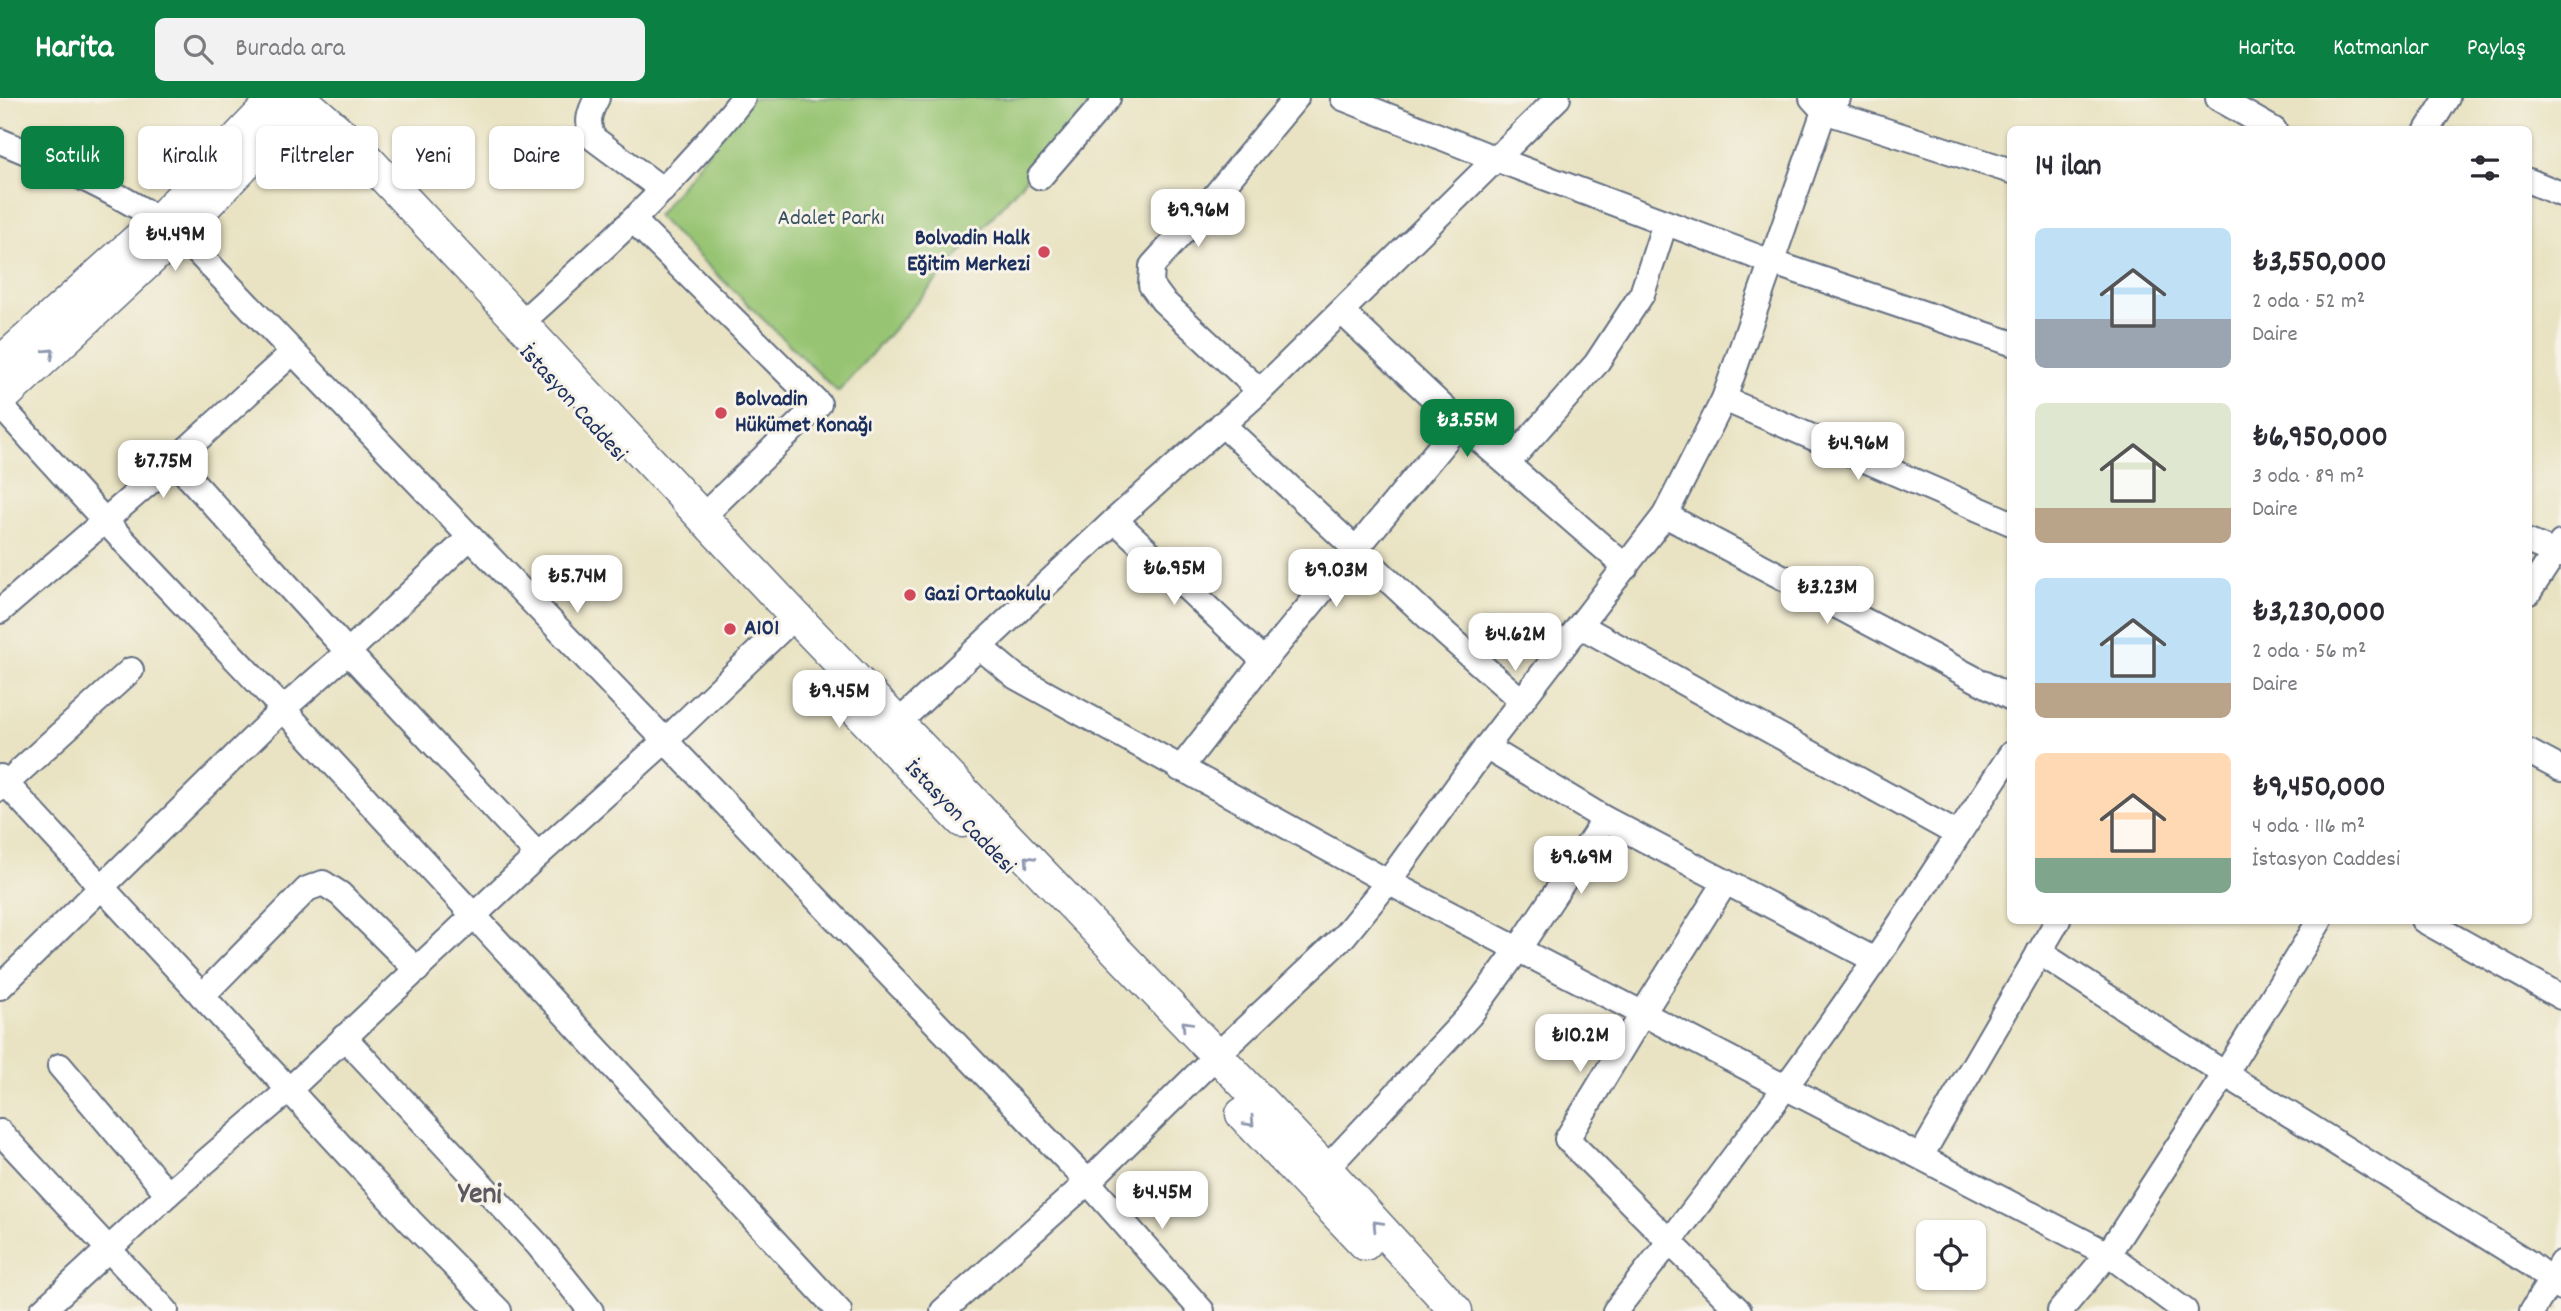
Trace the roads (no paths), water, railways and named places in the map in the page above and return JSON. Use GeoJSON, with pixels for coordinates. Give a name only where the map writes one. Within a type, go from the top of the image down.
{"type":"FeatureCollection","features":[{"type":"Feature","properties":{"kind":"main road"},"geometry":{"type":"LineString","coordinates":[[0,402],[169,226],[298,99],[352,143],[702,517],[787,623],[899,722],[1208,1063],[1326,1169],[1456,1311]]}},
{"type":"Feature","properties":{"kind":"main road","name":"İstasyon Caddesi"},"geometry":{"type":"LineString","coordinates":[[298,99],[341,151],[1208,1063],[1429,1311]]}},
{"type":"Feature","properties":{"kind":"main road"},"geometry":{"type":"LineString","coordinates":[[0,363],[169,226]]}},
{"type":"Feature","properties":{"kind":"street"},"geometry":{"type":"LineString","coordinates":[[597,98],[589,114],[588,127],[593,138],[663,190]]}},
{"type":"Feature","properties":{"kind":"street"},"geometry":{"type":"LineString","coordinates":[[521,323],[634,220],[712,136],[743,98]]}},
{"type":"Feature","properties":{"kind":"street"},"geometry":{"type":"LineString","coordinates":[[1040,177],[1108,98]]}},
{"type":"Feature","properties":{"kind":"street"},"geometry":{"type":"LineString","coordinates":[[1260,391],[1163,301],[1151,285],[1152,266],[1209,203],[1296,98]]}},
{"type":"Feature","properties":{"kind":"street"},"geometry":{"type":"LineString","coordinates":[[1343,98],[1496,159],[1771,262],[2007,342]]}},
{"type":"Feature","properties":{"kind":"street"},"geometry":{"type":"LineString","coordinates":[[899,722],[1115,520],[1260,391],[1558,98]]}},
{"type":"Feature","properties":{"kind":"street"},"geometry":{"type":"LineString","coordinates":[[2218,98],[2267,126]]}},
{"type":"Feature","properties":{"kind":"street"},"geometry":{"type":"LineString","coordinates":[[2430,126],[2447,98]]}},
{"type":"Feature","properties":{"kind":"street"},"geometry":{"type":"LineString","coordinates":[[943,1311],[1088,1182],[1208,1063],[1344,936],[1388,882],[1486,747],[1665,515],[1724,399],[1825,102],[2007,170]]}},
{"type":"Feature","properties":{"kind":"street"},"geometry":{"type":"LineString","coordinates":[[3,148],[54,164],[169,226],[1088,1182],[1202,1311]]}},
{"type":"Feature","properties":{"kind":"street"},"geometry":{"type":"LineString","coordinates":[[2532,182],[2561,194]]}},
{"type":"Feature","properties":{"kind":"street"},"geometry":{"type":"LineString","coordinates":[[634,220],[819,404],[702,517]]}},
{"type":"Feature","properties":{"kind":"street"},"geometry":{"type":"LineString","coordinates":[[1508,463],[1596,364],[1636,304],[1642,294],[1665,223]]}},
{"type":"Feature","properties":{"kind":"street"},"geometry":{"type":"LineString","coordinates":[[1342,312],[1460,423],[1626,567]]}},
{"type":"Feature","properties":{"kind":"street"},"geometry":{"type":"LineString","coordinates":[[0,611],[174,461],[292,353]]}},
{"type":"Feature","properties":{"kind":"street"},"geometry":{"type":"LineString","coordinates":[[1724,399],[2007,521]]}},
{"type":"Feature","properties":{"kind":"street"},"geometry":{"type":"LineString","coordinates":[[0,402],[104,520],[283,709],[839,1311]]}},
{"type":"Feature","properties":{"kind":"street"},"geometry":{"type":"LineString","coordinates":[[1180,769],[1264,661],[1460,423]]}},
{"type":"Feature","properties":{"kind":"street"},"geometry":{"type":"LineString","coordinates":[[1222,424],[1447,635],[1522,701]]}},
{"type":"Feature","properties":{"kind":"street"},"geometry":{"type":"LineString","coordinates":[[174,461],[538,855]]}},
{"type":"Feature","properties":{"kind":"street"},"geometry":{"type":"LineString","coordinates":[[1665,515],[2007,696]]}},
{"type":"Feature","properties":{"kind":"street"},"geometry":{"type":"LineString","coordinates":[[1115,520],[1264,661]]}},
{"type":"Feature","properties":{"kind":"street"},"geometry":{"type":"LineString","coordinates":[[0,987],[283,709],[470,537]]}},
{"type":"Feature","properties":{"kind":"street"},"geometry":{"type":"LineString","coordinates":[[2532,543],[2559,550],[2532,588]]}},
{"type":"Feature","properties":{"kind":"street"},"geometry":{"type":"LineString","coordinates":[[42,1311],[168,1195],[290,1089],[538,855],[666,740],[787,623]]}},
{"type":"Feature","properties":{"kind":"street"},"geometry":{"type":"LineString","coordinates":[[1581,626],[1957,835]]}},
{"type":"Feature","properties":{"kind":"street"},"geometry":{"type":"LineString","coordinates":[[981,648],[1016,677],[1388,882],[2108,1254],[2185,1311]]}},
{"type":"Feature","properties":{"kind":"street"},"geometry":{"type":"LineString","coordinates":[[131,670],[2,783],[102,886],[411,1222],[499,1311]]}},
{"type":"Feature","properties":{"kind":"street"},"geometry":{"type":"LineString","coordinates":[[1486,747],[1605,819],[1875,960]]}},
{"type":"Feature","properties":{"kind":"street"},"geometry":{"type":"LineString","coordinates":[[2532,754],[2561,769]]}},
{"type":"Feature","properties":{"kind":"street"},"geometry":{"type":"LineString","coordinates":[[1615,1311],[1671,1241],[1875,960],[2007,760]]}},
{"type":"Feature","properties":{"kind":"street"},"geometry":{"type":"LineString","coordinates":[[1326,1169],[1470,1015],[1519,948],[1605,819]]}},
{"type":"Feature","properties":{"kind":"street"},"geometry":{"type":"LineString","coordinates":[[202,996],[307,889],[323,883],[340,894],[417,970]]}},
{"type":"Feature","properties":{"kind":"street"},"geometry":{"type":"LineString","coordinates":[[1725,883],[1567,1139],[1739,1311]]}},
{"type":"Feature","properties":{"kind":"street"},"geometry":{"type":"LineString","coordinates":[[1921,1157],[2055,924]]}},
{"type":"Feature","properties":{"kind":"street"},"geometry":{"type":"LineString","coordinates":[[2060,1311],[2108,1254],[2225,1074],[2318,924]]}},
{"type":"Feature","properties":{"kind":"street"},"geometry":{"type":"LineString","coordinates":[[2430,924],[2561,997]]}},
{"type":"Feature","properties":{"kind":"street"},"geometry":{"type":"LineString","coordinates":[[2039,952],[2225,1074],[2529,1263],[2557,1277],[2532,1311]]}},
{"type":"Feature","properties":{"kind":"street"},"geometry":{"type":"LineString","coordinates":[[344,1037],[538,1245],[591,1311]]}},
{"type":"Feature","properties":{"kind":"street"},"geometry":{"type":"LineString","coordinates":[[60,1066],[168,1195]]}},
{"type":"Feature","properties":{"kind":"street"},"geometry":{"type":"LineString","coordinates":[[0,1132],[166,1311]]}},
{"type":"Feature","properties":{"kind":"place","name":"Bolvadin Halk Eğitim Merkezi"},"geometry":{"type":"Point","coordinates":[1044,252]}},
{"type":"Feature","properties":{"kind":"place","name":"Bolvadin Hükümet Konağı"},"geometry":{"type":"Point","coordinates":[721,413]}},
{"type":"Feature","properties":{"kind":"place","name":"Gazi Ortaokulu"},"geometry":{"type":"Point","coordinates":[910,595]}},
{"type":"Feature","properties":{"kind":"place","name":"A101"},"geometry":{"type":"Point","coordinates":[730,629]}},
{"type":"Feature","properties":{"kind":"district","name":"Yeni"},"geometry":{"type":"Point","coordinates":[480,1196]}},
{"type":"Feature","properties":{"kind":"park label","name":"Adalet Parkı"},"geometry":{"type":"Point","coordinates":[831,219]}}]}
